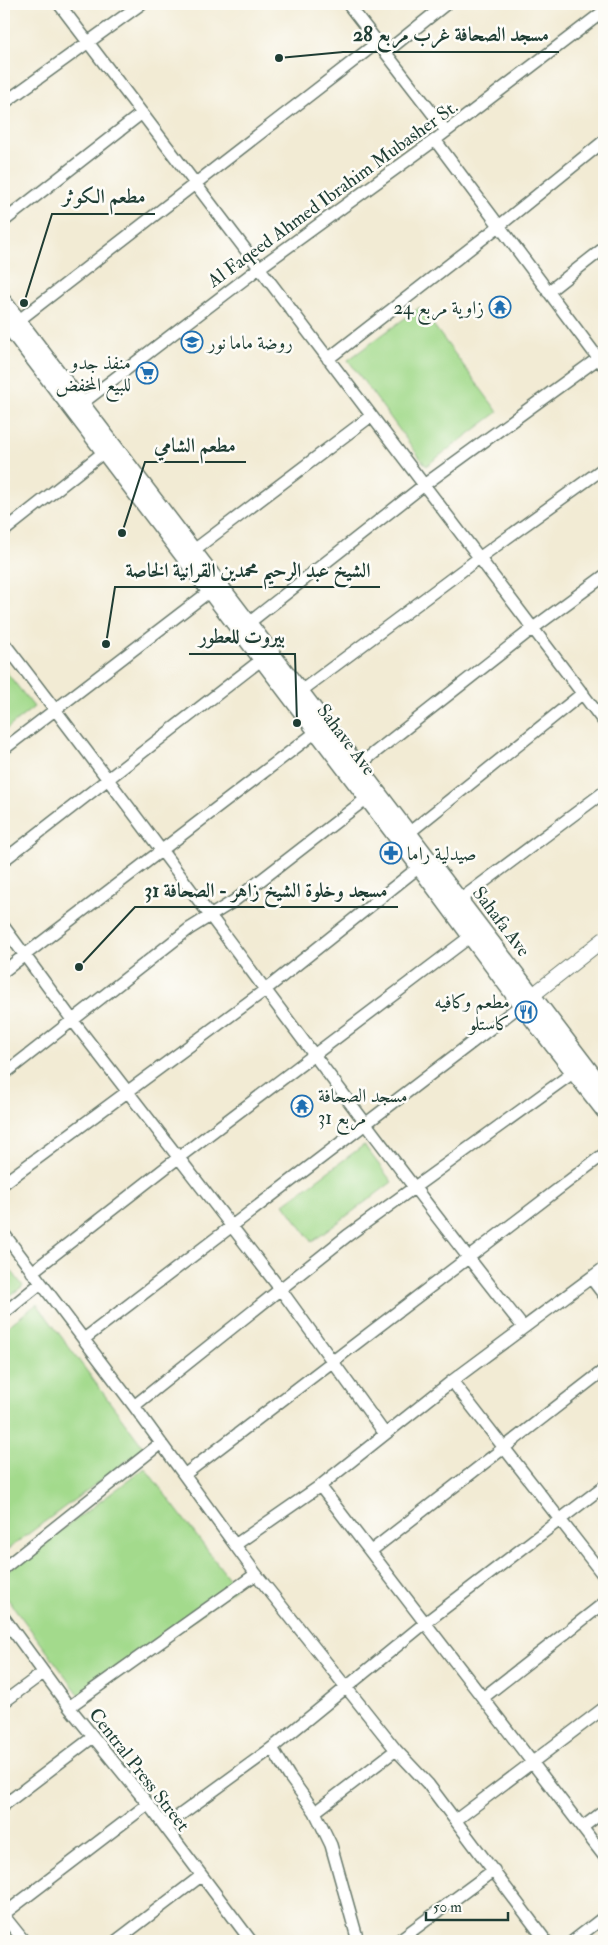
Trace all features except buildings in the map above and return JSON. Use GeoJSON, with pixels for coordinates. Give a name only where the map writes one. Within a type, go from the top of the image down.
{"type":"FeatureCollection","features":[{"type":"Feature","properties":{"kind":"main road"},"geometry":{"type":"LineString","coordinates":[[4,302],[11,320]]}},
{"type":"Feature","properties":{"kind":"main road","name":"Sahave Ave"},"geometry":{"type":"LineString","coordinates":[[11,320],[76,407],[104,452],[419,867],[521,1005],[604,1111]]}},
{"type":"Feature","properties":{"kind":"main road","name":"Sahafa Ave"},"geometry":{"type":"LineString","coordinates":[[76,407],[194,550],[602,1083]]}},
{"type":"Feature","properties":{"kind":"street"},"geometry":{"type":"LineString","coordinates":[[59,4],[604,722]]}},
{"type":"Feature","properties":{"kind":"street"},"geometry":{"type":"LineString","coordinates":[[4,104],[87,41],[141,4]]}},
{"type":"Feature","properties":{"kind":"street"},"geometry":{"type":"LineString","coordinates":[[348,4],[446,131]]}},
{"type":"Feature","properties":{"kind":"street"},"geometry":{"type":"LineString","coordinates":[[386,52],[446,4]]}},
{"type":"Feature","properties":{"kind":"street","name":"Al Faqeed Ahmed Ibrahim Mubasher St."},"geometry":{"type":"LineString","coordinates":[[76,407],[259,268],[435,140],[604,11]]}},
{"type":"Feature","properties":{"kind":"street"},"geometry":{"type":"LineString","coordinates":[[11,320],[196,185],[378,42]]}},
{"type":"Feature","properties":{"kind":"street"},"geometry":{"type":"LineString","coordinates":[[4,221],[142,114]]}},
{"type":"Feature","properties":{"kind":"street"},"geometry":{"type":"LineString","coordinates":[[250,622],[424,485],[602,359],[548,292],[435,140]]}},
{"type":"Feature","properties":{"kind":"street"},"geometry":{"type":"LineString","coordinates":[[328,359],[499,226],[604,141]]}},
{"type":"Feature","properties":{"kind":"street"},"geometry":{"type":"LineString","coordinates":[[548,292],[604,248]]}},
{"type":"Feature","properties":{"kind":"street"},"geometry":{"type":"LineString","coordinates":[[194,550],[371,416]]}},
{"type":"Feature","properties":{"kind":"street"},"geometry":{"type":"LineString","coordinates":[[4,531],[104,452]]}},
{"type":"Feature","properties":{"kind":"street"},"geometry":{"type":"LineString","coordinates":[[301,691],[479,558],[604,468]]}},
{"type":"Feature","properties":{"kind":"street"},"geometry":{"type":"LineString","coordinates":[[359,765],[532,629],[604,576]]}},
{"type":"Feature","properties":{"kind":"street"},"geometry":{"type":"LineString","coordinates":[[4,749],[210,591]]}},
{"type":"Feature","properties":{"kind":"street"},"geometry":{"type":"LineString","coordinates":[[4,643],[109,779],[160,851],[365,1124],[523,1327]]}},
{"type":"Feature","properties":{"kind":"street"},"geometry":{"type":"LineString","coordinates":[[4,860],[261,660]]}},
{"type":"Feature","properties":{"kind":"street"},"geometry":{"type":"LineString","coordinates":[[410,832],[583,693]]}},
{"type":"Feature","properties":{"kind":"street"},"geometry":{"type":"LineString","coordinates":[[4,972],[316,732]]}},
{"type":"Feature","properties":{"kind":"street"},"geometry":{"type":"LineString","coordinates":[[461,899],[604,792]]}},
{"type":"Feature","properties":{"kind":"street"},"geometry":{"type":"LineString","coordinates":[[4,1074],[209,915],[234,901],[366,798]]}},
{"type":"Feature","properties":{"kind":"street"},"geometry":{"type":"LineString","coordinates":[[4,1183],[265,990],[419,867]]}},
{"type":"Feature","properties":{"kind":"street"},"geometry":{"type":"LineString","coordinates":[[4,927],[178,1158],[281,1290],[331,1363],[385,1434]]}},
{"type":"Feature","properties":{"kind":"street"},"geometry":{"type":"LineString","coordinates":[[32,1272],[178,1158],[471,936]]}},
{"type":"Feature","properties":{"kind":"street"},"geometry":{"type":"LineString","coordinates":[[84,1339],[230,1225],[521,1005],[532,994],[604,939]]}},
{"type":"Feature","properties":{"kind":"street"},"geometry":{"type":"LineString","coordinates":[[134,1406],[347,1236],[574,1072]]}},
{"type":"Feature","properties":{"kind":"street"},"geometry":{"type":"LineString","coordinates":[[184,1476],[604,1154]]}},
{"type":"Feature","properties":{"kind":"street"},"geometry":{"type":"LineString","coordinates":[[4,1234],[134,1406],[256,1574],[396,1750],[428,1784],[546,1941]]}},
{"type":"Feature","properties":{"kind":"street"},"geometry":{"type":"LineString","coordinates":[[235,1545],[320,1486],[452,1381],[604,1268]]}},
{"type":"Feature","properties":{"kind":"street"},"geometry":{"type":"LineString","coordinates":[[591,1278],[604,1295]]}},
{"type":"Feature","properties":{"kind":"street"},"geometry":{"type":"LineString","coordinates":[[4,1313],[41,1283]]}},
{"type":"Feature","properties":{"kind":"street"},"geometry":{"type":"LineString","coordinates":[[371,1551],[604,1370]]}},
{"type":"Feature","properties":{"kind":"street"},"geometry":{"type":"LineString","coordinates":[[452,1381],[506,1447],[604,1576]]}},
{"type":"Feature","properties":{"kind":"street"},"geometry":{"type":"LineString","coordinates":[[4,1568],[161,1443]]}},
{"type":"Feature","properties":{"kind":"street"},"geometry":{"type":"LineString","coordinates":[[320,1486],[484,1697],[604,1856]]}},
{"type":"Feature","properties":{"kind":"street"},"geometry":{"type":"LineString","coordinates":[[165,1826],[272,1748],[425,1623],[604,1486]]}},
{"type":"Feature","properties":{"kind":"street"},"geometry":{"type":"LineString","coordinates":[[69,1707],[256,1574]]}},
{"type":"Feature","properties":{"kind":"street"},"geometry":{"type":"LineString","coordinates":[[484,1697],[604,1603]]}},
{"type":"Feature","properties":{"kind":"street","name":"Central Press Street"},"geometry":{"type":"LineString","coordinates":[[4,1618],[43,1673],[148,1804],[251,1941]]}},
{"type":"Feature","properties":{"kind":"street"},"geometry":{"type":"LineString","coordinates":[[4,1702],[43,1673]]}},
{"type":"Feature","properties":{"kind":"street"},"geometry":{"type":"LineString","coordinates":[[456,1820],[604,1708]]}},
{"type":"Feature","properties":{"kind":"street"},"geometry":{"type":"LineString","coordinates":[[4,1805],[93,1737]]}},
{"type":"Feature","properties":{"kind":"street"},"geometry":{"type":"LineString","coordinates":[[272,1748],[289,1776],[315,1812],[331,1845],[358,1941]]}},
{"type":"Feature","properties":{"kind":"street"},"geometry":{"type":"LineString","coordinates":[[315,1812],[396,1750]]}},
{"type":"Feature","properties":{"kind":"street"},"geometry":{"type":"LineString","coordinates":[[24,1941],[4,1915],[148,1804]]}},
{"type":"Feature","properties":{"kind":"street"},"geometry":{"type":"LineString","coordinates":[[583,1827],[604,1811]]}},
{"type":"Feature","properties":{"kind":"street"},"geometry":{"type":"LineString","coordinates":[[398,1941],[494,1870]]}},
{"type":"Feature","properties":{"kind":"street"},"geometry":{"type":"LineString","coordinates":[[116,1941],[201,1876]]}},
{"type":"Feature","properties":{"kind":"street"},"geometry":{"type":"LineString","coordinates":[[572,1941],[604,1917]]}},
{"type":"Feature","properties":{"kind":"green space"},"geometry":{"type":"Polygon","coordinates":[[[420,307],[498,412],[426,466],[348,360],[420,307]]]}},
{"type":"Feature","properties":{"kind":"green space"},"geometry":{"type":"Polygon","coordinates":[[[4,669],[34,707],[4,731],[4,669]]]}},
{"type":"Feature","properties":{"kind":"green space"},"geometry":{"type":"Polygon","coordinates":[[[364,1145],[392,1182],[312,1242],[284,1204],[364,1145]]]}},
{"type":"Feature","properties":{"kind":"green space"},"geometry":{"type":"Polygon","coordinates":[[[4,1261],[23,1286],[4,1300],[4,1261]]]}},
{"type":"Feature","properties":{"kind":"green space"},"geometry":{"type":"Polygon","coordinates":[[[37,1304],[144,1448],[4,1552],[4,1329],[37,1304]]]}},
{"type":"Feature","properties":{"kind":"green space"},"geometry":{"type":"Polygon","coordinates":[[[145,1468],[236,1588],[84,1701],[4,1594],[4,1573],[145,1468]]]}},
{"type":"Feature","properties":{"kind":"place","name":"مسجد الصحافة غرب مربع 28"},"geometry":{"type":"Point","coordinates":[279,58]}},
{"type":"Feature","properties":{"kind":"place","name":"مطعم الكوثر"},"geometry":{"type":"Point","coordinates":[24,303]}},
{"type":"Feature","properties":{"kind":"place","name":"زاوية مربع 24"},"geometry":{"type":"Point","coordinates":[500,307]}},
{"type":"Feature","properties":{"kind":"place","name":"روضة ماما نور"},"geometry":{"type":"Point","coordinates":[192,342]}},
{"type":"Feature","properties":{"kind":"place","name":"منفذ جدو للبيع المخفض"},"geometry":{"type":"Point","coordinates":[147,373]}},
{"type":"Feature","properties":{"kind":"place","name":"مطعم الشامي"},"geometry":{"type":"Point","coordinates":[122,533]}},
{"type":"Feature","properties":{"kind":"place","name":"الشيخ عبد الرحيم محمدين القرانية الخاصة"},"geometry":{"type":"Point","coordinates":[106,644]}},
{"type":"Feature","properties":{"kind":"place","name":"بيروت للعطور"},"geometry":{"type":"Point","coordinates":[297,723]}},
{"type":"Feature","properties":{"kind":"place","name":"صيدلية راما"},"geometry":{"type":"Point","coordinates":[391,853]}},
{"type":"Feature","properties":{"kind":"place","name":"مسجد وخلوة الشيخ زاهر - الصحافة 31"},"geometry":{"type":"Point","coordinates":[79,967]}},
{"type":"Feature","properties":{"kind":"place","name":"مطعم وكافيه كاستلو"},"geometry":{"type":"Point","coordinates":[526,1012]}},
{"type":"Feature","properties":{"kind":"place","name":"مسجد الصحافة مربع 31"},"geometry":{"type":"Point","coordinates":[302,1106]}}]}
